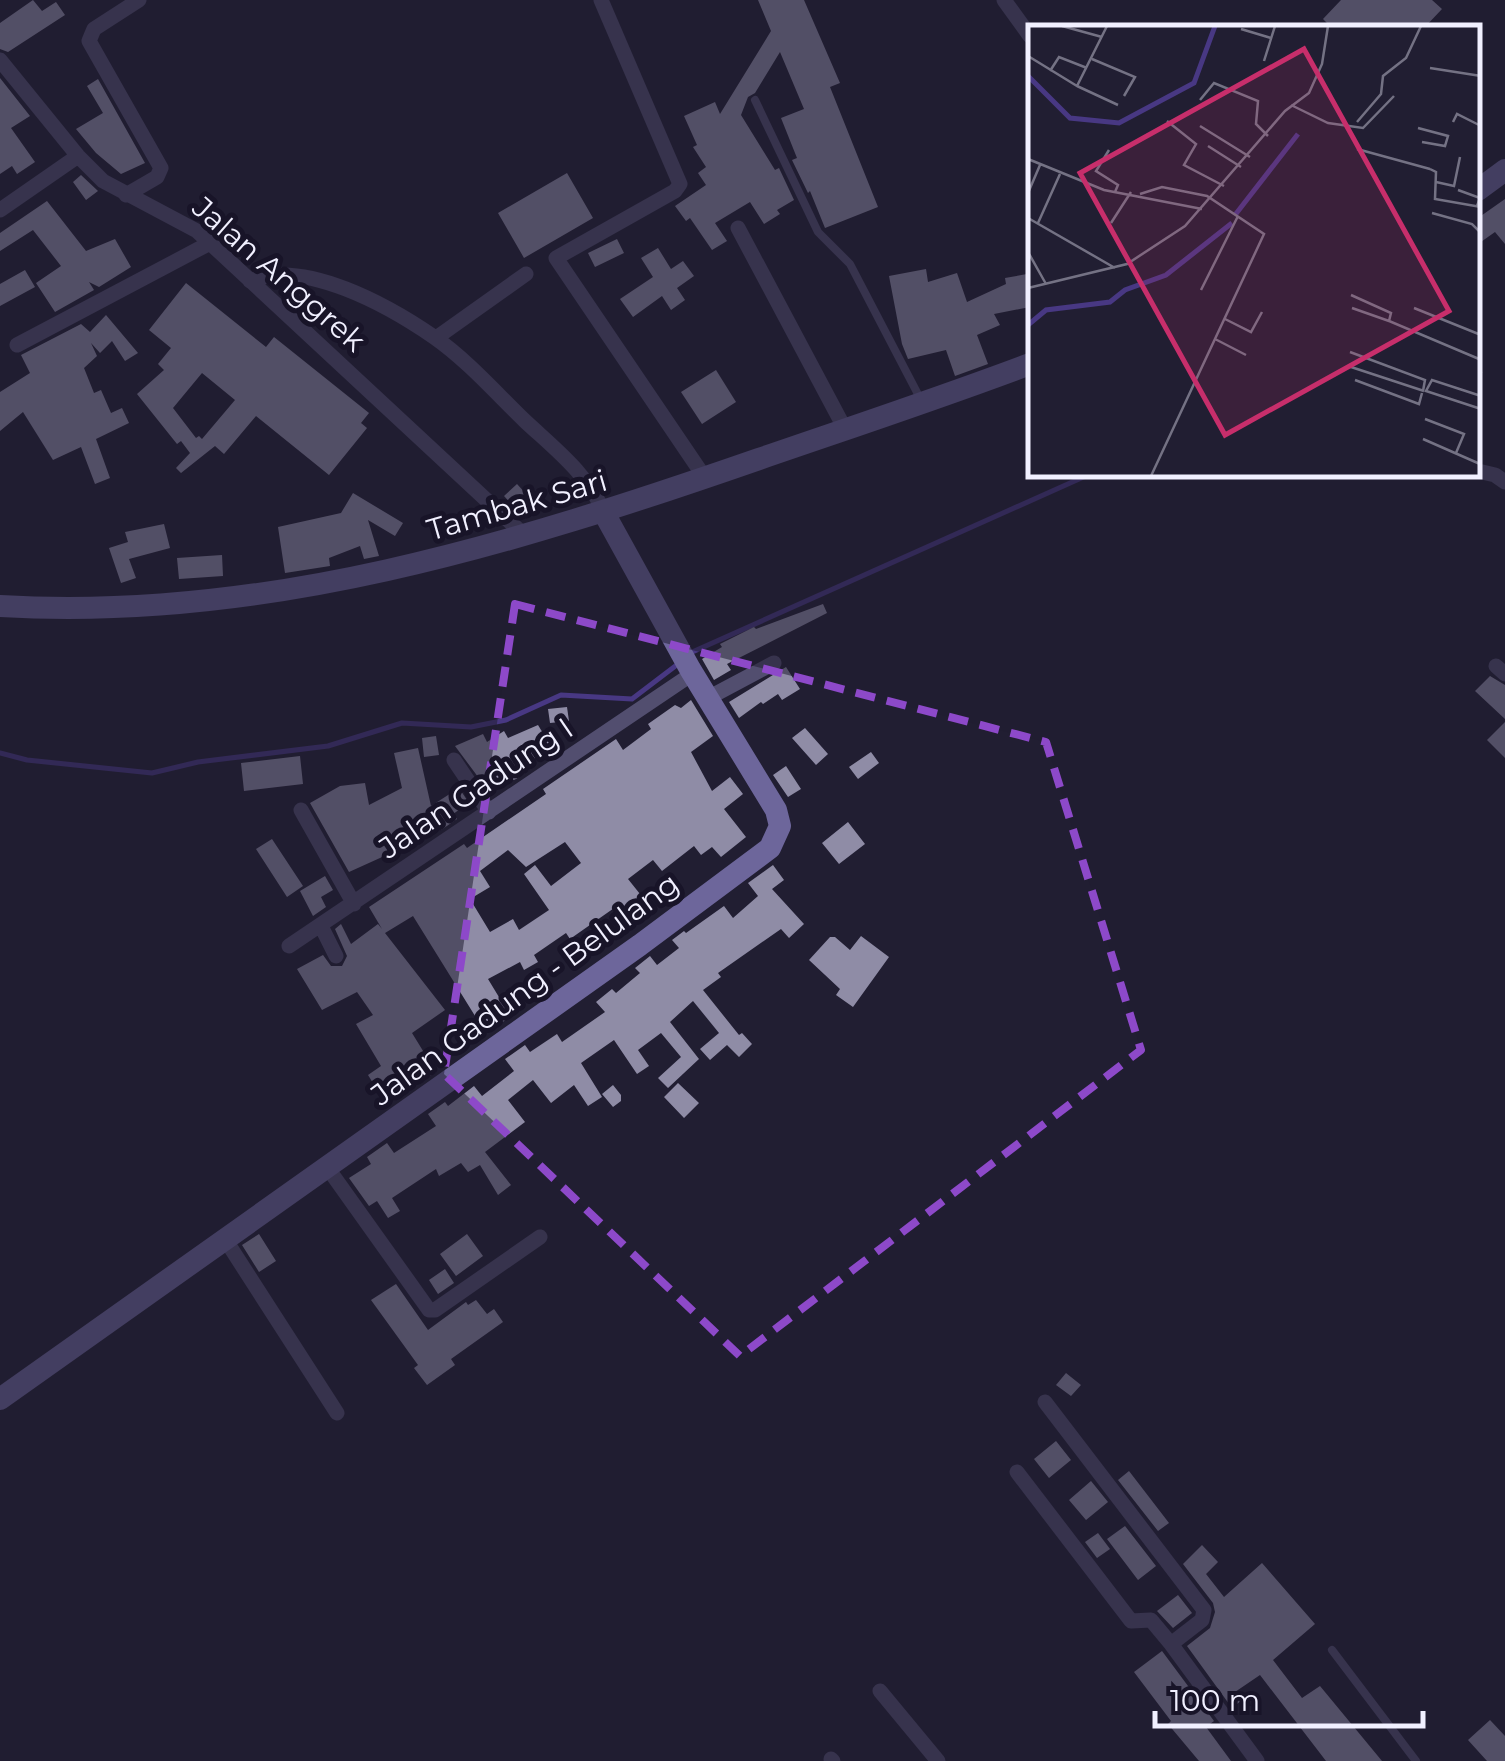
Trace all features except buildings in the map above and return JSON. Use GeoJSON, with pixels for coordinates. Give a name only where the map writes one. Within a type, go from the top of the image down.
{"type":"FeatureCollection","features":[{"type":"Feature","properties":{"kind":"street"},"geometry":{"type":"LineString","coordinates":[[126,195],[157,178],[161,168],[89,41],[94,30],[139,0]]}},
{"type":"Feature","properties":{"kind":"street"},"geometry":{"type":"LineString","coordinates":[[601,0],[680,184],[675,191],[556,258],[705,478]]}},
{"type":"Feature","properties":{"kind":"street"},"geometry":{"type":"LineString","coordinates":[[1004,0],[1028,33]]}},
{"type":"Feature","properties":{"kind":"street","name":"Jalan Anggrek"},"geometry":{"type":"LineString","coordinates":[[0,60],[103,181],[172,215],[210,243],[522,534]]}},
{"type":"Feature","properties":{"kind":"street"},"geometry":{"type":"LineString","coordinates":[[0,210],[78,156]]}},
{"type":"Feature","properties":{"kind":"street"},"geometry":{"type":"LineString","coordinates":[[1480,189],[1505,170]]}},
{"type":"Feature","properties":{"kind":"street"},"geometry":{"type":"LineString","coordinates":[[738,228],[846,429]]}},
{"type":"Feature","properties":{"kind":"street"},"geometry":{"type":"LineString","coordinates":[[17,345],[210,243]]}},
{"type":"Feature","properties":{"kind":"street"},"geometry":{"type":"LineString","coordinates":[[250,280],[288,273],[328,283],[383,307],[436,338],[586,480],[604,513]]}},
{"type":"Feature","properties":{"kind":"street"},"geometry":{"type":"LineString","coordinates":[[436,338],[526,274]]}},
{"type":"Feature","properties":{"kind":"street","name":"Tambak Sari"},"geometry":{"type":"LineString","coordinates":[[0,606],[56,610],[140,608],[263,595],[387,572],[604,513],[1028,365]]}},
{"type":"Feature","properties":{"kind":"street"},"geometry":{"type":"LineString","coordinates":[[1480,472],[1496,475],[1505,482]]}},
{"type":"Feature","properties":{"kind":"street","name":"Jalan Gadung - Belulang"},"geometry":{"type":"LineString","coordinates":[[0,1399],[770,848],[780,826],[776,810],[691,671],[604,513]]}},
{"type":"Feature","properties":{"kind":"street"},"geometry":{"type":"LineString","coordinates":[[708,698],[774,664]]}},
{"type":"Feature","properties":{"kind":"street","name":"Jalan Gadung I"},"geometry":{"type":"LineString","coordinates":[[289,946],[691,671]]}},
{"type":"Feature","properties":{"kind":"street"},"geometry":{"type":"LineString","coordinates":[[454,760],[489,812]]}},
{"type":"Feature","properties":{"kind":"street"},"geometry":{"type":"LineString","coordinates":[[301,810],[354,904]]}},
{"type":"Feature","properties":{"kind":"street"},"geometry":{"type":"LineString","coordinates":[[321,926],[336,956]]}},
{"type":"Feature","properties":{"kind":"street"},"geometry":{"type":"LineString","coordinates":[[327,1168],[429,1310],[540,1237]]}},
{"type":"Feature","properties":{"kind":"street"},"geometry":{"type":"LineString","coordinates":[[225,1239],[337,1413]]}},
{"type":"Feature","properties":{"kind":"street"},"geometry":{"type":"LineString","coordinates":[[1046,1402],[1204,1610],[1202,1620],[1171,1644]]}},
{"type":"Feature","properties":{"kind":"street"},"geometry":{"type":"LineString","coordinates":[[1018,1472],[1132,1621],[1151,1620],[1171,1644],[1257,1761]]}},
{"type":"Feature","properties":{"kind":"street"},"geometry":{"type":"LineString","coordinates":[[880,1691],[938,1761]]}},
{"type":"Feature","properties":{"kind":"lane"},"geometry":{"type":"LineString","coordinates":[[755,100],[818,232],[850,264],[923,404]]}},
{"type":"Feature","properties":{"kind":"lane"},"geometry":{"type":"LineString","coordinates":[[1332,1650],[1416,1761]]}},
{"type":"Feature","properties":{"kind":"highlighted area"},"geometry":{"type":"Polygon","coordinates":[[[515,604],[1046,742],[1141,1050],[740,1356],[444,1074],[515,604]]]}},
{"type":"Feature","properties":{"kind":"waterway"},"geometry":{"type":"LineString","coordinates":[[690,653],[1081,478]]}},
{"type":"Feature","properties":{"kind":"waterway"},"geometry":{"type":"LineString","coordinates":[[0,753],[27,760],[152,773],[198,762],[328,746],[402,723],[471,727],[506,720],[561,695],[632,699],[678,664]]}}]}
